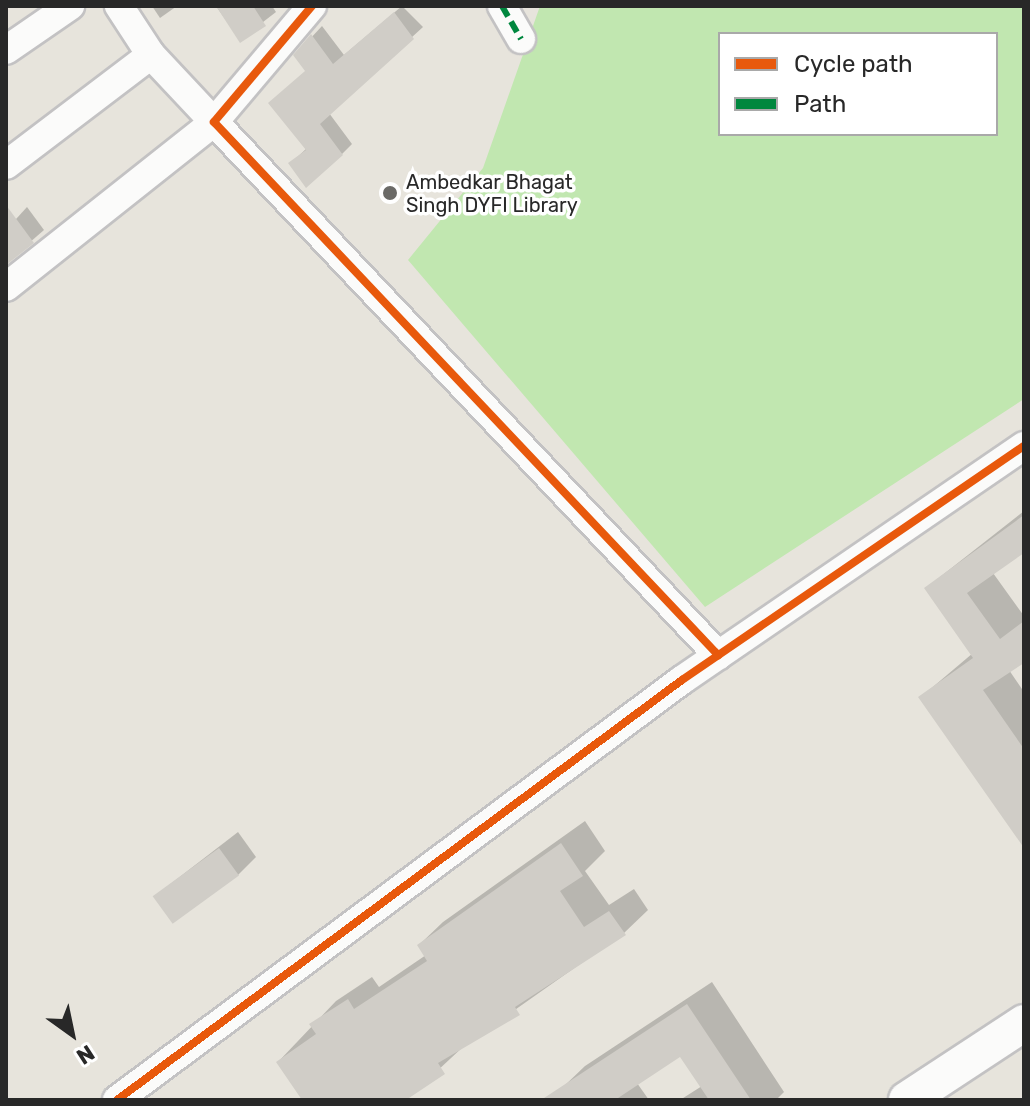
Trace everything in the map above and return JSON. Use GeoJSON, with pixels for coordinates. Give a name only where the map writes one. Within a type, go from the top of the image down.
{"type":"FeatureCollection","features":[{"type":"Feature","properties":{"kind":"street"},"geometry":{"type":"LineString","coordinates":[[6,50],[70,6]]}},
{"type":"Feature","properties":{"kind":"street"},"geometry":{"type":"LineString","coordinates":[[119,6],[151,55],[718,655]]}},
{"type":"Feature","properties":{"kind":"street"},"geometry":{"type":"LineString","coordinates":[[6,287],[214,122],[283,15],[312,6]]}},
{"type":"Feature","properties":{"kind":"street"},"geometry":{"type":"LineString","coordinates":[[502,6],[521,39]]}},
{"type":"Feature","properties":{"kind":"street"},"geometry":{"type":"LineString","coordinates":[[6,165],[151,55]]}},
{"type":"Feature","properties":{"kind":"street"},"geometry":{"type":"LineString","coordinates":[[117,1100],[718,655],[1024,446]]}},
{"type":"Feature","properties":{"kind":"street"},"geometry":{"type":"LineString","coordinates":[[907,1100],[1024,1023]]}},
{"type":"Feature","properties":{"kind":"street"},"geometry":{"type":"LineString","coordinates":[[949,1100],[1024,1050]]}},
{"type":"Feature","properties":{"kind":"green space"},"geometry":{"type":"Polygon","coordinates":[[[540,6],[1024,6],[1024,399],[705,607],[408,260],[483,168],[540,6]]]}},
{"type":"Feature","properties":{"kind":"building"},"geometry":{"type":"Polygon","coordinates":[[[216,6],[253,6],[266,26],[240,43],[216,6]]]}},
{"type":"Feature","properties":{"kind":"building"},"geometry":{"type":"Polygon","coordinates":[[[394,12],[414,39],[320,124],[343,155],[306,188],[288,163],[306,150],[268,103],[305,71],[293,55],[311,34],[333,64],[394,12]]]}},
{"type":"Feature","properties":{"kind":"building"},"geometry":{"type":"Polygon","coordinates":[[[6,205],[34,243],[6,265],[6,205]]]}},
{"type":"Feature","properties":{"kind":"building"},"geometry":{"type":"Polygon","coordinates":[[[1024,515],[1024,553],[967,593],[1000,639],[1024,621],[1024,663],[983,690],[1024,749],[1024,848],[918,697],[973,658],[924,588],[1024,515]]]}},
{"type":"Feature","properties":{"kind":"building"},"geometry":{"type":"Polygon","coordinates":[[[561,843],[583,876],[560,891],[584,927],[609,911],[626,935],[515,1007],[520,1015],[438,1063],[445,1074],[406,1100],[302,1100],[276,1062],[316,1034],[309,1024],[348,999],[354,1009],[427,961],[417,945],[561,843]]]}},
{"type":"Feature","properties":{"kind":"building"},"geometry":{"type":"Polygon","coordinates":[[[219,848],[239,876],[173,924],[153,896],[219,848]]]}},
{"type":"Feature","properties":{"kind":"building"},"geometry":{"type":"Polygon","coordinates":[[[687,1004],[751,1100],[709,1100],[680,1057],[615,1100],[541,1100],[687,1004]]]}},
{"type":"Feature","properties":{"kind":"marked path"},"geometry":{"type":"LineString","coordinates":[[502,6],[521,39]]}},
{"type":"Feature","properties":{"kind":"cycle path"},"geometry":{"type":"LineString","coordinates":[[312,6],[214,122],[718,655]]}},
{"type":"Feature","properties":{"kind":"cycle path"},"geometry":{"type":"LineString","coordinates":[[117,1100],[682,680],[1024,446]]}},
{"type":"Feature","properties":{"kind":"place","name":"Ambedkar Bhagat Singh DYFI Library"},"geometry":{"type":"Point","coordinates":[390,193]}}]}
